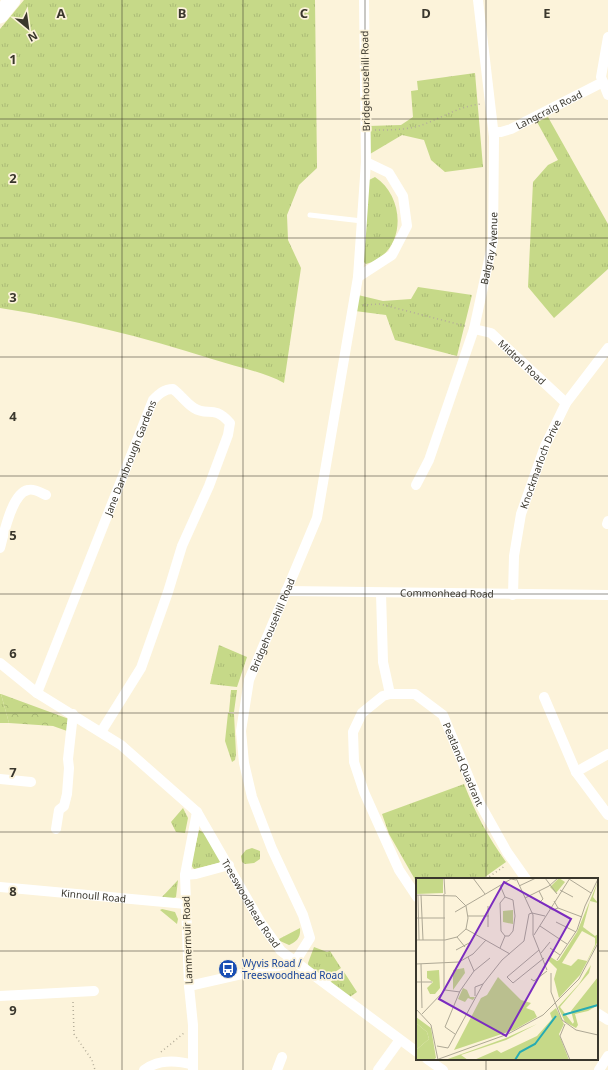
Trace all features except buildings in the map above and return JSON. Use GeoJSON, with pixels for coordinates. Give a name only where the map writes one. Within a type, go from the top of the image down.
{"type":"FeatureCollection","features":[{"type":"Feature","properties":{"kind":"highway"},"geometry":{"type":"LineString","coordinates":[[0,15],[12,0]]}},
{"type":"Feature","properties":{"kind":"street","name":"Bridgehousehill Road"},"geometry":{"type":"LineString","coordinates":[[295,962],[310,938],[303,915],[272,849],[252,798],[244,763],[241,731],[249,680],[317,518],[358,278],[366,162],[364,0]]}},
{"type":"Feature","properties":{"kind":"street","name":"Balgray Avenue"},"geometry":{"type":"LineString","coordinates":[[416,486],[429,460],[474,329],[493,241],[494,132],[478,0]]}},
{"type":"Feature","properties":{"kind":"street"},"geometry":{"type":"LineString","coordinates":[[608,37],[603,58],[601,77],[608,95]]}},
{"type":"Feature","properties":{"kind":"street","name":"Langcraig Road"},"geometry":{"type":"LineString","coordinates":[[494,132],[501,132],[511,129],[603,82]]}},
{"type":"Feature","properties":{"kind":"street"},"geometry":{"type":"LineString","coordinates":[[358,278],[392,255],[407,226],[403,196],[389,173],[366,162]]}},
{"type":"Feature","properties":{"kind":"street","name":"Midton Road"},"geometry":{"type":"LineString","coordinates":[[474,329],[491,333],[566,403]]}},
{"type":"Feature","properties":{"kind":"street","name":"Knockmarloch Drive"},"geometry":{"type":"LineString","coordinates":[[513,595],[514,556],[521,514],[545,446],[566,403],[608,348]]}},
{"type":"Feature","properties":{"kind":"street","name":"Jane Darnbrough Gardens"},"geometry":{"type":"LineString","coordinates":[[37,693],[153,400],[160,392],[173,389],[194,408],[201,411],[216,412],[230,423],[228,434],[209,486],[182,546],[168,592],[141,668],[101,732]]}},
{"type":"Feature","properties":{"kind":"street"},"geometry":{"type":"LineString","coordinates":[[0,548],[12,510],[19,496],[27,490],[33,489],[46,496]]}},
{"type":"Feature","properties":{"kind":"street","name":"Commonhead Road"},"geometry":{"type":"LineString","coordinates":[[286,591],[608,595]]}},
{"type":"Feature","properties":{"kind":"street"},"geometry":{"type":"LineString","coordinates":[[381,593],[383,662],[390,694],[383,696],[362,713],[353,732],[354,762],[364,792],[399,870],[416,896]]}},
{"type":"Feature","properties":{"kind":"street","name":"Treeswoodhead Road"},"geometry":{"type":"LineString","coordinates":[[0,663],[37,693],[121,745],[198,812],[261,923],[281,951],[399,1041],[416,1051]]}},
{"type":"Feature","properties":{"kind":"street","name":"Peatland Quadrant"},"geometry":{"type":"LineString","coordinates":[[390,694],[415,694],[443,715],[479,802],[525,878]]}},
{"type":"Feature","properties":{"kind":"street"},"geometry":{"type":"LineString","coordinates":[[544,696],[576,772],[608,815]]}},
{"type":"Feature","properties":{"kind":"street"},"geometry":{"type":"LineString","coordinates":[[56,829],[60,810],[64,806],[67,794],[69,768],[68,759],[73,714]]}},
{"type":"Feature","properties":{"kind":"street"},"geometry":{"type":"LineString","coordinates":[[576,772],[608,754]]}},
{"type":"Feature","properties":{"kind":"street"},"geometry":{"type":"LineString","coordinates":[[0,779],[31,782]]}},
{"type":"Feature","properties":{"kind":"street","name":"Lammermuir Road"},"geometry":{"type":"LineString","coordinates":[[193,1068],[193,1025],[189,986],[185,875],[198,812]]}},
{"type":"Feature","properties":{"kind":"street"},"geometry":{"type":"LineString","coordinates":[[185,875],[196,874],[229,865]]}},
{"type":"Feature","properties":{"kind":"street","name":"Kinnoull Road"},"geometry":{"type":"LineString","coordinates":[[0,888],[186,904]]}},
{"type":"Feature","properties":{"kind":"street"},"geometry":{"type":"LineString","coordinates":[[189,986],[295,962]]}},
{"type":"Feature","properties":{"kind":"street"},"geometry":{"type":"LineString","coordinates":[[0,996],[94,991]]}},
{"type":"Feature","properties":{"kind":"street"},"geometry":{"type":"LineString","coordinates":[[598,1014],[608,1020]]}},
{"type":"Feature","properties":{"kind":"street"},"geometry":{"type":"LineString","coordinates":[[378,1070],[399,1041]]}},
{"type":"Feature","properties":{"kind":"street"},"geometry":{"type":"LineString","coordinates":[[600,1070],[608,1056]]}},
{"type":"Feature","properties":{"kind":"street"},"geometry":{"type":"LineString","coordinates":[[277,1070],[282,1057]]}},
{"type":"Feature","properties":{"kind":"street"},"geometry":{"type":"LineString","coordinates":[[428,1060],[443,1070]]}},
{"type":"Feature","properties":{"kind":"street"},"geometry":{"type":"LineString","coordinates":[[144,1070],[155,1063],[164,1061],[183,1062],[193,1068]]}},
{"type":"Feature","properties":{"kind":"lane"},"geometry":{"type":"LineString","coordinates":[[310,216],[362,221]]}},
{"type":"Feature","properties":{"kind":"path"},"geometry":{"type":"LineString","coordinates":[[366,131],[400,129],[421,125],[467,106],[491,104]]}},
{"type":"Feature","properties":{"kind":"path"},"geometry":{"type":"LineString","coordinates":[[353,305],[380,304],[474,329]]}},
{"type":"Feature","properties":{"kind":"path"},"geometry":{"type":"LineString","coordinates":[[487,878],[513,860]]}},
{"type":"Feature","properties":{"kind":"path"},"geometry":{"type":"LineString","coordinates":[[73,992],[74,1034],[92,1060],[95,1070]]}},
{"type":"Feature","properties":{"kind":"path"},"geometry":{"type":"LineString","coordinates":[[160,1053],[193,1025]]}},
{"type":"Feature","properties":{"kind":"green space"},"geometry":{"type":"Polygon","coordinates":[[[24,0],[315,0],[317,168],[299,185],[287,215],[288,240],[301,268],[284,383],[258,372],[134,336],[81,323],[0,308],[0,29],[24,0]]]}},
{"type":"Feature","properties":{"kind":"green space"},"geometry":{"type":"Polygon","coordinates":[[[475,73],[483,167],[445,172],[431,160],[424,140],[402,135],[370,154],[368,126],[401,125],[413,117],[411,91],[418,90],[417,81],[475,73]]]}},
{"type":"Feature","properties":{"kind":"green space"},"geometry":{"type":"Polygon","coordinates":[[[548,117],[608,224],[608,269],[554,318],[528,287],[533,182],[548,165],[558,160],[537,122],[548,117]]]}},
{"type":"Feature","properties":{"kind":"green space"},"geometry":{"type":"Polygon","coordinates":[[[375,177],[385,186],[393,198],[397,211],[398,225],[395,238],[389,249],[379,258],[366,264],[363,261],[369,180],[375,177]]]}},
{"type":"Feature","properties":{"kind":"green space"},"geometry":{"type":"Polygon","coordinates":[[[418,287],[472,295],[457,356],[395,340],[386,315],[355,311],[358,295],[383,301],[411,299],[418,287]]]}},
{"type":"Feature","properties":{"kind":"green space"},"geometry":{"type":"Polygon","coordinates":[[[219,645],[247,657],[237,687],[210,684],[219,645]]]}},
{"type":"Feature","properties":{"kind":"green space"},"geometry":{"type":"Polygon","coordinates":[[[231,690],[237,690],[234,712],[229,712],[231,690]]]}},
{"type":"Feature","properties":{"kind":"green space"},"geometry":{"type":"Polygon","coordinates":[[[1,694],[9,723],[0,723],[1,694]]]}},
{"type":"Feature","properties":{"kind":"green space"},"geometry":{"type":"Polygon","coordinates":[[[1,694],[69,719],[67,731],[53,726],[9,723],[1,694]]]}},
{"type":"Feature","properties":{"kind":"green space"},"geometry":{"type":"Polygon","coordinates":[[[228,713],[234,714],[236,754],[235,760],[232,762],[225,741],[228,713]]]}},
{"type":"Feature","properties":{"kind":"green space"},"geometry":{"type":"Polygon","coordinates":[[[464,784],[482,824],[506,862],[483,878],[416,878],[416,881],[389,834],[382,814],[464,784]]]}},
{"type":"Feature","properties":{"kind":"green space"},"geometry":{"type":"Polygon","coordinates":[[[183,808],[188,818],[185,833],[176,832],[171,822],[183,808]]]}},
{"type":"Feature","properties":{"kind":"green space"},"geometry":{"type":"Polygon","coordinates":[[[199,830],[204,833],[221,860],[219,863],[194,869],[191,865],[199,830]]]}},
{"type":"Feature","properties":{"kind":"green space"},"geometry":{"type":"Polygon","coordinates":[[[252,848],[260,851],[260,859],[254,863],[245,864],[242,862],[241,856],[246,850],[252,848]]]}},
{"type":"Feature","properties":{"kind":"green space"},"geometry":{"type":"Polygon","coordinates":[[[178,880],[176,897],[172,899],[162,897],[178,880]]]}},
{"type":"Feature","properties":{"kind":"green space"},"geometry":{"type":"Polygon","coordinates":[[[162,909],[175,912],[178,919],[177,924],[160,910],[162,909]]]}},
{"type":"Feature","properties":{"kind":"green space"},"geometry":{"type":"Polygon","coordinates":[[[300,928],[299,937],[294,942],[289,945],[280,941],[279,939],[300,928]]]}},
{"type":"Feature","properties":{"kind":"green space"},"geometry":{"type":"Polygon","coordinates":[[[314,947],[327,952],[330,951],[341,968],[323,980],[309,972],[308,963],[314,947]]]}},
{"type":"Feature","properties":{"kind":"green space"},"geometry":{"type":"Polygon","coordinates":[[[344,972],[357,992],[347,999],[329,983],[344,972]]]}},
{"type":"Feature","properties":{"kind":"place","name":"Wyvis Road / Treeswoodhead Road"},"geometry":{"type":"Point","coordinates":[228,969]}}]}
